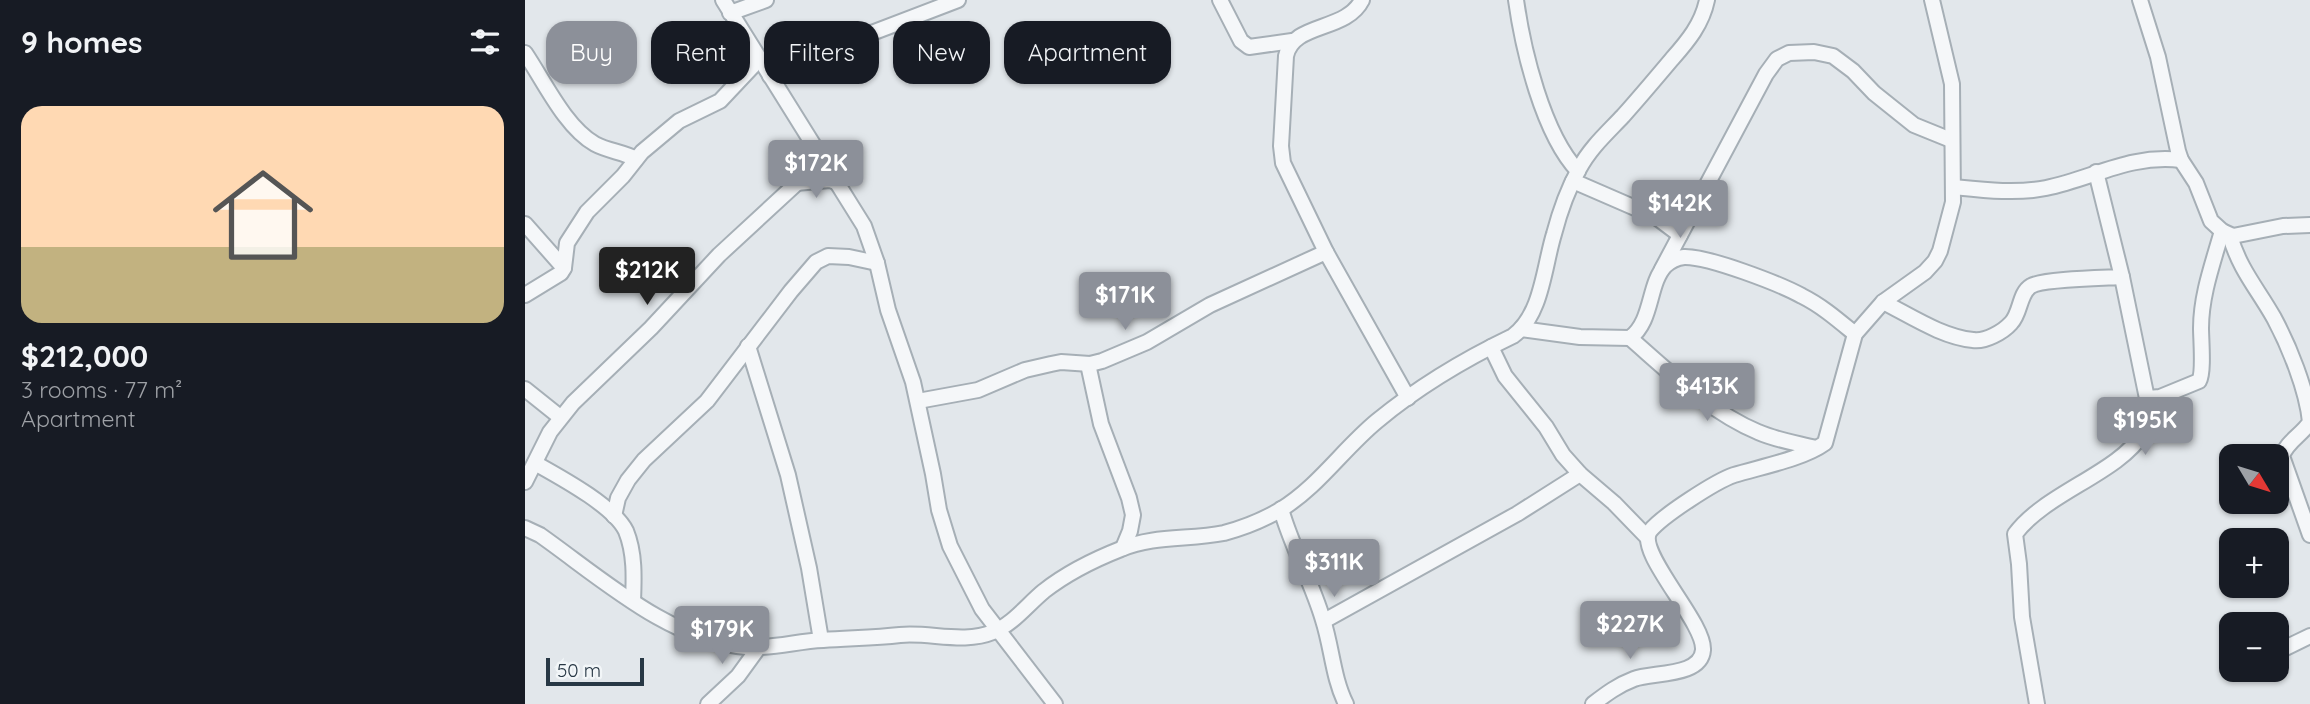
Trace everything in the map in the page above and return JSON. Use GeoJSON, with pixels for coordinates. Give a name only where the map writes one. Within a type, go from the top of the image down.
{"type":"FeatureCollection","features":[{"type":"Feature","properties":{"kind":"street"},"geometry":{"type":"LineString","coordinates":[[764,67],[727,6],[767,0]]}},
{"type":"Feature","properties":{"kind":"street"},"geometry":{"type":"LineString","coordinates":[[879,30],[958,0]]}},
{"type":"Feature","properties":{"kind":"street"},"geometry":{"type":"LineString","coordinates":[[1226,4],[1241,41],[1249,47],[1292,41],[1342,19],[1356,10],[1362,0]]}},
{"type":"Feature","properties":{"kind":"street"},"geometry":{"type":"LineString","coordinates":[[1516,0],[1522,43],[1529,68],[1562,152],[1575,176],[1656,217],[1681,235]]}},
{"type":"Feature","properties":{"kind":"street"},"geometry":{"type":"LineString","coordinates":[[525,528],[650,614],[687,631],[726,644],[774,647],[821,640],[904,635],[982,636],[997,631],[1012,621],[1044,590],[1079,567],[1123,548],[1155,539],[1225,532],[1249,525],[1281,509],[1321,477],[1377,421],[1408,398],[1521,329],[1539,291],[1553,235],[1575,176],[1599,140],[1692,36],[1700,23],[1707,0]]}},
{"type":"Feature","properties":{"kind":"street"},"geometry":{"type":"LineString","coordinates":[[1593,704],[1608,691],[1635,678],[1678,672],[1697,663],[1703,650],[1687,612],[1653,556],[1647,537],[1663,518],[1721,481],[1825,443],[1855,334],[1883,302],[1925,272],[1940,251],[1953,202],[1952,84],[1932,0]]}},
{"type":"Feature","properties":{"kind":"street"},"geometry":{"type":"LineString","coordinates":[[2140,0],[2158,57],[2181,160],[2196,183],[2211,221],[2226,233],[2242,270],[2279,327],[2302,390],[2309,422],[2286,446],[2282,456],[2310,535]]}},
{"type":"Feature","properties":{"kind":"street"},"geometry":{"type":"LineString","coordinates":[[1292,41],[1286,56],[1280,146],[1288,174],[1326,252],[1408,398]]}},
{"type":"Feature","properties":{"kind":"street"},"geometry":{"type":"LineString","coordinates":[[1630,338],[1640,328],[1662,269],[1766,74],[1783,54],[1814,52],[1836,57],[1874,93],[1914,125],[1951,140]]}},
{"type":"Feature","properties":{"kind":"street"},"geometry":{"type":"LineString","coordinates":[[525,53],[563,113],[578,130],[595,144],[624,152],[636,159]]}},
{"type":"Feature","properties":{"kind":"street"},"geometry":{"type":"LineString","coordinates":[[525,295],[555,277],[564,268],[567,243],[574,231],[587,212],[636,159],[679,121],[720,101],[752,67],[757,57]]}},
{"type":"Feature","properties":{"kind":"street"},"geometry":{"type":"LineString","coordinates":[[775,84],[864,226],[918,401],[943,529],[982,609],[1055,704]]}},
{"type":"Feature","properties":{"kind":"street"},"geometry":{"type":"LineString","coordinates":[[525,482],[544,442],[560,417],[651,328],[719,255],[822,160],[820,155]]}},
{"type":"Feature","properties":{"kind":"street"},"geometry":{"type":"LineString","coordinates":[[1954,187],[2035,189],[2065,183],[2113,166],[2150,159],[2181,160]]}},
{"type":"Feature","properties":{"kind":"street"},"geometry":{"type":"LineString","coordinates":[[2037,704],[2022,617],[2015,534],[2062,493],[2131,447],[2147,426],[2150,413],[2122,277],[2096,172]]}},
{"type":"Feature","properties":{"kind":"street"},"geometry":{"type":"LineString","coordinates":[[796,183],[829,180],[839,183]]}},
{"type":"Feature","properties":{"kind":"street"},"geometry":{"type":"LineString","coordinates":[[525,224],[564,268]]}},
{"type":"Feature","properties":{"kind":"street"},"geometry":{"type":"LineString","coordinates":[[2226,233],[2310,225]]}},
{"type":"Feature","properties":{"kind":"street"},"geometry":{"type":"LineString","coordinates":[[2148,398],[2160,397],[2199,381],[2202,377],[2203,307],[2226,233]]}},
{"type":"Feature","properties":{"kind":"street"},"geometry":{"type":"LineString","coordinates":[[918,401],[978,390],[1025,370],[1061,362],[1102,361],[1147,342],[1210,305],[1326,252]]}},
{"type":"Feature","properties":{"kind":"street"},"geometry":{"type":"LineString","coordinates":[[614,516],[618,498],[636,470],[695,414],[816,262],[828,256],[877,263]]}},
{"type":"Feature","properties":{"kind":"street"},"geometry":{"type":"LineString","coordinates":[[1662,269],[1672,260],[1686,257],[1765,279],[1802,296],[1855,334]]}},
{"type":"Feature","properties":{"kind":"street"},"geometry":{"type":"LineString","coordinates":[[1883,302],[1951,335],[1980,340],[2011,324],[2026,291],[2033,284],[2122,277]]}},
{"type":"Feature","properties":{"kind":"street"},"geometry":{"type":"LineString","coordinates":[[1521,329],[1580,337],[1630,338],[1707,401],[1740,424],[1774,438],[1816,448]]}},
{"type":"Feature","properties":{"kind":"street"},"geometry":{"type":"LineString","coordinates":[[748,346],[788,475],[809,568],[821,640]]}},
{"type":"Feature","properties":{"kind":"street"},"geometry":{"type":"LineString","coordinates":[[1491,347],[1505,376],[1546,427],[1563,456],[1647,537]]}},
{"type":"Feature","properties":{"kind":"street"},"geometry":{"type":"LineString","coordinates":[[1088,363],[1101,424],[1133,515],[1138,526],[1155,539]]}},
{"type":"Feature","properties":{"kind":"street"},"geometry":{"type":"LineString","coordinates":[[525,389],[560,417]]}},
{"type":"Feature","properties":{"kind":"street"},"geometry":{"type":"LineString","coordinates":[[535,463],[566,480],[614,516],[625,528],[631,546],[633,601]]}},
{"type":"Feature","properties":{"kind":"street"},"geometry":{"type":"LineString","coordinates":[[1324,621],[1494,527],[1580,474]]}},
{"type":"Feature","properties":{"kind":"street"},"geometry":{"type":"LineString","coordinates":[[1281,509],[1292,544],[1324,621],[1335,675],[1346,704]]}},
{"type":"Feature","properties":{"kind":"street"},"geometry":{"type":"LineString","coordinates":[[1123,548],[1131,531],[1133,515]]}},
{"type":"Feature","properties":{"kind":"street"},"geometry":{"type":"LineString","coordinates":[[2289,646],[2310,636]]}},
{"type":"Feature","properties":{"kind":"street"},"geometry":{"type":"LineString","coordinates":[[708,704],[738,676],[759,647]]}}]}
